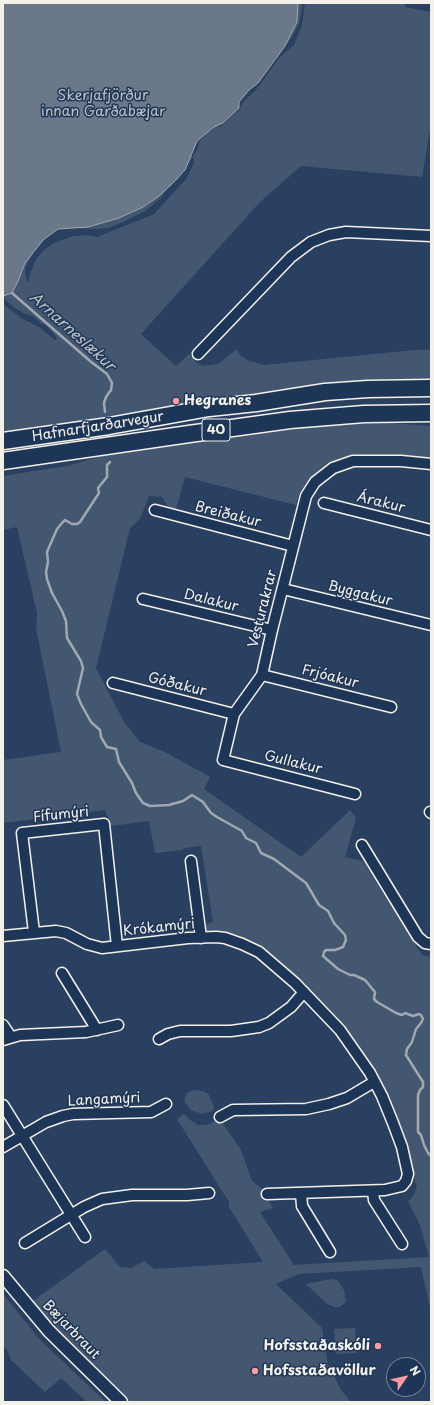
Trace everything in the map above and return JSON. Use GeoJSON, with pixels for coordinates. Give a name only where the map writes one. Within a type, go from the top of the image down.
{"type":"FeatureCollection","features":[{"type":"Feature","properties":{"kind":"main road","name":"Hafnarfjarðarvegur"},"geometry":{"type":"LineString","coordinates":[[3,441],[109,426],[209,408],[256,403],[325,392],[368,389],[431,388]]}},
{"type":"Feature","properties":{"kind":"main road","name":"Hafnarfjarðarvegur"},"geometry":{"type":"LineString","coordinates":[[3,461],[290,420],[364,414],[431,413]]}},
{"type":"Feature","properties":{"kind":"street"},"geometry":{"type":"LineString","coordinates":[[198,354],[291,257],[312,242],[329,235],[346,232],[431,236]]}},
{"type":"Feature","properties":{"kind":"street","name":"Vesturakrar"},"geometry":{"type":"LineString","coordinates":[[223,760],[234,714],[262,675],[306,496],[318,479],[333,468],[347,462],[363,460],[401,461],[431,464]]}},
{"type":"Feature","properties":{"kind":"street","name":"Árakur"},"geometry":{"type":"LineString","coordinates":[[324,503],[431,530]]}},
{"type":"Feature","properties":{"kind":"street","name":"Breiðakur"},"geometry":{"type":"LineString","coordinates":[[155,510],[293,546]]}},
{"type":"Feature","properties":{"kind":"street","name":"Byggakur"},"geometry":{"type":"LineString","coordinates":[[283,589],[431,626]]}},
{"type":"Feature","properties":{"kind":"street","name":"Dalakur"},"geometry":{"type":"LineString","coordinates":[[143,599],[272,630]]}},
{"type":"Feature","properties":{"kind":"street","name":"Frjóakur"},"geometry":{"type":"LineString","coordinates":[[262,675],[391,707]]}},
{"type":"Feature","properties":{"kind":"street","name":"Góðakur"},"geometry":{"type":"LineString","coordinates":[[113,683],[234,714]]}},
{"type":"Feature","properties":{"kind":"street","name":"Gullakur"},"geometry":{"type":"LineString","coordinates":[[223,760],[355,794]]}},
{"type":"Feature","properties":{"kind":"street","name":"Fífumýri"},"geometry":{"type":"LineString","coordinates":[[34,932],[22,834],[104,824],[117,946]]}},
{"type":"Feature","properties":{"kind":"street"},"geometry":{"type":"LineString","coordinates":[[362,845],[418,937],[425,943],[431,944]]}},
{"type":"Feature","properties":{"kind":"street"},"geometry":{"type":"LineString","coordinates":[[191,862],[201,938]]}},
{"type":"Feature","properties":{"kind":"street","name":"Krókamýri"},"geometry":{"type":"LineString","coordinates":[[3,936],[56,930],[66,933],[87,944],[102,948],[201,938],[225,938],[251,948],[267,958],[304,992],[340,1030],[360,1058],[374,1082],[382,1096],[402,1147],[408,1174],[406,1181],[402,1186],[390,1190],[266,1194]]}},
{"type":"Feature","properties":{"kind":"street"},"geometry":{"type":"LineString","coordinates":[[62,973],[97,1030]]}},
{"type":"Feature","properties":{"kind":"street"},"geometry":{"type":"LineString","coordinates":[[159,1039],[168,1034],[180,1031],[231,1031],[259,1027],[269,1023],[291,1008],[304,992]]}},
{"type":"Feature","properties":{"kind":"street"},"geometry":{"type":"LineString","coordinates":[[3,1025],[7,1039],[26,1035],[86,1032],[118,1025]]}},
{"type":"Feature","properties":{"kind":"street"},"geometry":{"type":"LineString","coordinates":[[220,1117],[233,1110],[306,1109],[329,1104],[347,1098],[374,1082]]}},
{"type":"Feature","properties":{"kind":"street","name":"Langamýri"},"geometry":{"type":"LineString","coordinates":[[3,1147],[46,1122],[63,1116],[98,1113],[151,1112],[166,1104]]}},
{"type":"Feature","properties":{"kind":"street"},"geometry":{"type":"LineString","coordinates":[[3,1105],[85,1237]]}},
{"type":"Feature","properties":{"kind":"street"},"geometry":{"type":"LineString","coordinates":[[373,1191],[374,1200],[402,1244]]}},
{"type":"Feature","properties":{"kind":"street"},"geometry":{"type":"LineString","coordinates":[[25,1243],[84,1207],[102,1199],[132,1195],[187,1196],[209,1193]]}},
{"type":"Feature","properties":{"kind":"street"},"geometry":{"type":"LineString","coordinates":[[301,1193],[302,1206],[330,1252]]}},
{"type":"Feature","properties":{"kind":"street","name":"Bæjarbraut"},"geometry":{"type":"LineString","coordinates":[[3,1276],[49,1331],[121,1402]]}},
{"type":"Feature","properties":{"kind":"green space"},"geometry":{"type":"Polygon","coordinates":[[[3,3],[303,3],[299,24],[278,56],[200,131],[192,153],[192,158],[177,180],[165,186],[165,191],[162,197],[145,211],[108,228],[93,229],[62,227],[48,236],[35,250],[25,270],[28,283],[31,271],[37,258],[45,249],[54,243],[73,236],[85,235],[97,237],[154,214],[187,178],[194,163],[193,156],[198,148],[199,141],[215,127],[220,127],[239,110],[245,100],[256,90],[279,58],[294,45],[302,25],[305,3],[405,3],[405,7],[431,12],[431,124],[422,177],[301,166],[260,202],[141,334],[176,366],[189,354],[197,363],[203,366],[218,364],[237,349],[240,355],[247,360],[264,365],[415,350],[431,350],[431,381],[3,434],[3,304],[21,318],[39,327],[55,340],[57,338],[47,326],[33,316],[23,313],[15,308],[3,298],[3,3]]]}},
{"type":"Feature","properties":{"kind":"green space"},"geometry":{"type":"Polygon","coordinates":[[[378,422],[431,426],[431,461],[334,463],[319,470],[300,492],[296,505],[185,477],[176,509],[168,507],[162,497],[149,496],[140,519],[130,528],[96,668],[124,722],[140,742],[165,752],[210,777],[204,789],[301,857],[350,810],[356,818],[345,857],[363,861],[422,955],[431,957],[431,1312],[421,1267],[299,1274],[276,1284],[322,1328],[328,1364],[341,1390],[351,1402],[126,1402],[96,1373],[30,1303],[105,1249],[120,1267],[131,1268],[144,1261],[154,1269],[263,1262],[229,1207],[229,1202],[177,1119],[184,1114],[198,1125],[206,1125],[221,1121],[241,1150],[252,1181],[262,1189],[273,1208],[260,1212],[294,1265],[429,1257],[420,1225],[408,1201],[412,1198],[417,1187],[384,1086],[308,990],[277,960],[247,940],[207,935],[205,925],[213,922],[201,846],[183,848],[183,850],[155,853],[149,821],[111,826],[105,810],[3,823],[3,760],[61,752],[36,628],[37,613],[17,527],[3,530],[3,476],[67,466],[123,450],[226,439],[301,428],[378,422]]]}},
{"type":"Feature","properties":{"kind":"green space"},"geometry":{"type":"Polygon","coordinates":[[[193,1090],[203,1091],[209,1095],[214,1107],[213,1111],[202,1114],[191,1110],[185,1102],[185,1097],[187,1093],[193,1090]]]}},
{"type":"Feature","properties":{"kind":"green space"},"geometry":{"type":"Polygon","coordinates":[[[332,1279],[337,1280],[344,1290],[346,1302],[339,1307],[334,1307],[326,1303],[306,1284],[332,1279]]]}},
{"type":"Feature","properties":{"kind":"green space"},"geometry":{"type":"Polygon","coordinates":[[[3,1294],[41,1341],[106,1402],[87,1402],[61,1378],[45,1392],[11,1360],[7,1350],[3,1346],[3,1294]]]}},
{"type":"Feature","properties":{"kind":"green space"},"geometry":{"type":"Polygon","coordinates":[[[355,1328],[357,1353],[336,1354],[334,1329],[355,1328]]]}},
{"type":"Feature","properties":{"kind":"shaded area","name":"Skerjafjörður innan Garðabæjar"},"geometry":{"type":"Polygon","coordinates":[[[3,3],[298,3],[297,22],[285,46],[258,83],[249,90],[239,102],[239,108],[223,123],[214,127],[197,141],[185,170],[173,183],[159,196],[143,207],[119,218],[88,227],[58,229],[43,240],[25,263],[12,293],[3,296],[3,3]]]}},
{"type":"Feature","properties":{"kind":"waterway","name":"Arnarneslækur"},"geometry":{"type":"LineString","coordinates":[[12,293],[107,374],[112,383],[111,390],[104,403],[105,412]]}},
{"type":"Feature","properties":{"kind":"waterway","name":"Arnarneslækur"},"geometry":{"type":"LineString","coordinates":[[110,462],[107,465],[107,477],[98,488],[99,493],[80,522],[77,524],[72,524],[65,520],[57,529],[47,552],[47,579],[52,593],[66,621],[67,638],[81,661],[83,668],[77,694],[81,704],[91,722],[100,730],[101,737],[107,747],[116,749],[119,762],[143,803],[150,806],[169,805],[183,801],[192,795],[203,802],[211,813],[242,831],[246,838],[256,843],[261,853],[274,859],[306,883],[319,905],[328,911],[334,923],[345,935],[346,940],[343,947],[335,950],[326,950],[323,956],[338,969],[365,980],[375,992],[374,999],[377,1002],[402,1015],[405,1013],[413,1016],[419,1014],[421,1015],[423,1019],[416,1029],[412,1042],[407,1049],[406,1055],[423,1082],[423,1087],[418,1095],[418,1132],[421,1135],[424,1145],[431,1156]]}},
{"type":"Feature","properties":{"kind":"place","name":"Hegranes"},"geometry":{"type":"Point","coordinates":[176,401]}},
{"type":"Feature","properties":{"kind":"place","name":"Hofsstaðaskóli"},"geometry":{"type":"Point","coordinates":[378,1346]}},
{"type":"Feature","properties":{"kind":"place","name":"Hofsstaðavöllur"},"geometry":{"type":"Point","coordinates":[255,1371]}}]}
